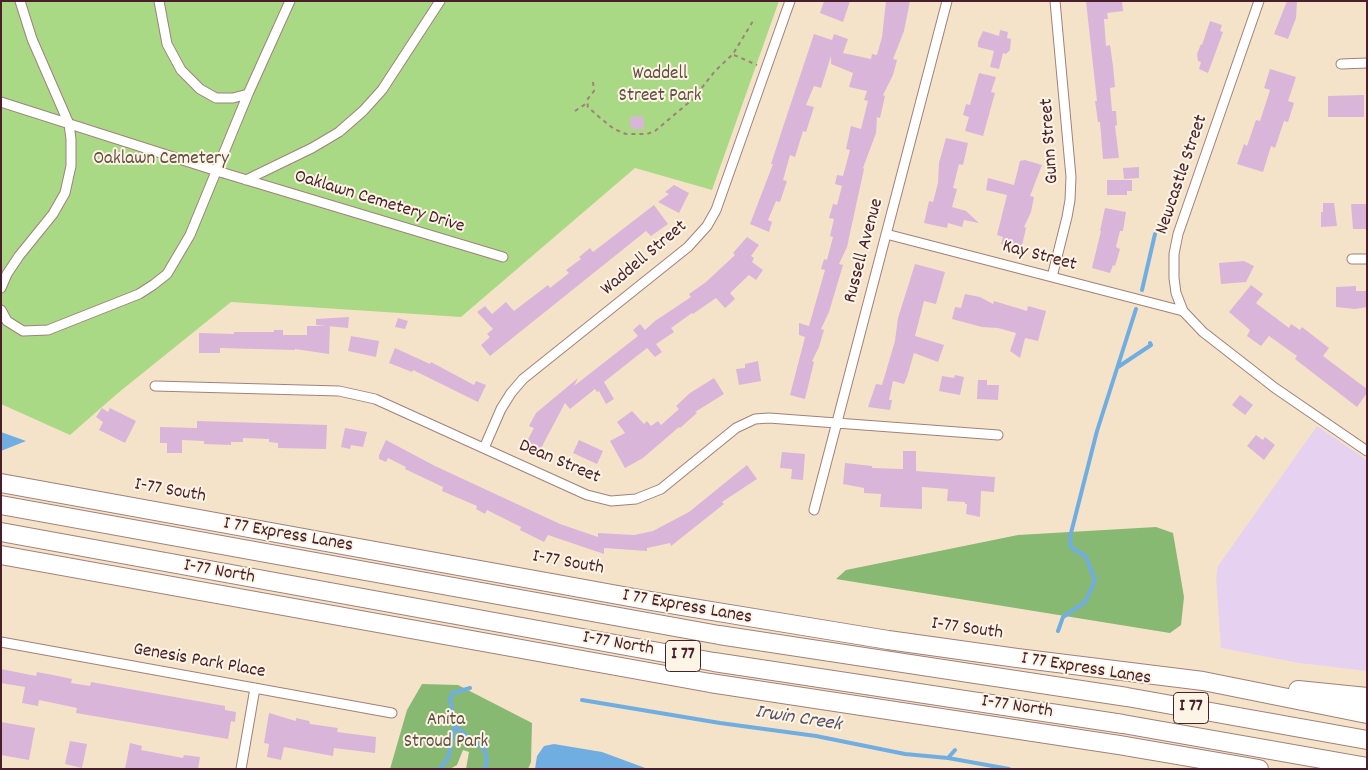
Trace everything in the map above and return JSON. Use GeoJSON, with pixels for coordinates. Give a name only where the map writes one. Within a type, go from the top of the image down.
{"type":"FeatureCollection","features":[{"type":"Feature","properties":{"kind":"highway","name":"I-77 South"},"geometry":{"type":"LineString","coordinates":[[1,483],[651,601],[898,641],[1203,681],[1367,714]]}},
{"type":"Feature","properties":{"kind":"highway","name":"I 77 Express Lanes"},"geometry":{"type":"LineString","coordinates":[[1,505],[719,636],[1127,697],[1367,740]]}},
{"type":"Feature","properties":{"kind":"highway","name":"I 77"},"geometry":{"type":"LineString","coordinates":[[1,532],[714,662],[1123,724],[1367,767]]}},
{"type":"Feature","properties":{"kind":"highway","name":"I-77 North"},"geometry":{"type":"LineString","coordinates":[[1,555],[710,683],[1110,744],[1259,769]]}},
{"type":"Feature","properties":{"kind":"highway"},"geometry":{"type":"LineString","coordinates":[[1203,681],[1367,697]]}},
{"type":"Feature","properties":{"kind":"street"},"geometry":{"type":"LineString","coordinates":[[1,288],[7,274],[53,214],[65,193],[71,166],[69,124],[32,39],[20,1]]}},
{"type":"Feature","properties":{"kind":"street"},"geometry":{"type":"LineString","coordinates":[[159,1],[167,44],[181,70],[200,89],[216,98],[233,98],[248,94]]}},
{"type":"Feature","properties":{"kind":"street"},"geometry":{"type":"LineString","coordinates":[[1,310],[7,321],[23,331],[48,330],[139,294],[167,274],[190,235],[248,94],[290,1]]}},
{"type":"Feature","properties":{"kind":"street","name":"Oaklawn Cemetery Drive"},"geometry":{"type":"LineString","coordinates":[[246,180],[312,148],[339,132],[363,111],[382,90],[440,1]]}},
{"type":"Feature","properties":{"kind":"street","name":"Waddell Street"},"geometry":{"type":"LineString","coordinates":[[484,448],[501,409],[511,393],[524,379],[688,247],[707,226],[716,210],[790,1]]}},
{"type":"Feature","properties":{"kind":"street","name":"Russell Avenue"},"geometry":{"type":"LineString","coordinates":[[814,510],[947,1]]}},
{"type":"Feature","properties":{"kind":"street","name":"Gunn Street"},"geometry":{"type":"LineString","coordinates":[[1052,277],[1069,208],[1072,176],[1055,1]]}},
{"type":"Feature","properties":{"kind":"street","name":"Newcastle Street"},"geometry":{"type":"LineString","coordinates":[[1259,1],[1178,234],[1174,254],[1176,293],[1183,311],[1203,332],[1254,371],[1367,451]]}},
{"type":"Feature","properties":{"kind":"street"},"geometry":{"type":"LineString","coordinates":[[1341,64],[1367,64]]}},
{"type":"Feature","properties":{"kind":"street","name":"Oaklawn Cemetery Drive"},"geometry":{"type":"LineString","coordinates":[[1,102],[246,180],[503,257]]}},
{"type":"Feature","properties":{"kind":"street","name":"Kay Street"},"geometry":{"type":"LineString","coordinates":[[886,234],[1183,311]]}},
{"type":"Feature","properties":{"kind":"street"},"geometry":{"type":"LineString","coordinates":[[1352,259],[1367,259]]}},
{"type":"Feature","properties":{"kind":"street","name":"Dean Street"},"geometry":{"type":"LineString","coordinates":[[155,386],[351,393],[387,403],[587,495],[603,500],[620,501],[636,499],[662,489],[736,428],[755,419],[769,418],[998,435]]}},
{"type":"Feature","properties":{"kind":"street","name":"Genesis Park Place"},"geometry":{"type":"LineString","coordinates":[[1,642],[392,713]]}},
{"type":"Feature","properties":{"kind":"street"},"geometry":{"type":"LineString","coordinates":[[241,769],[255,688]]}},
{"type":"Feature","properties":{"kind":"path"},"geometry":{"type":"LineString","coordinates":[[587,103],[588,107],[614,129],[626,134],[647,134],[655,131],[693,99],[715,71],[733,54],[753,21]]}},
{"type":"Feature","properties":{"kind":"path"},"geometry":{"type":"LineString","coordinates":[[733,54],[757,65]]}},
{"type":"Feature","properties":{"kind":"path"},"geometry":{"type":"LineString","coordinates":[[574,111],[587,103],[594,90],[593,82]]}},
{"type":"Feature","properties":{"kind":"shaded area"},"geometry":{"type":"Polygon","coordinates":[[[1317,426],[1367,460],[1367,671],[1299,663],[1221,648],[1216,578],[1218,566],[1317,426]]]}},
{"type":"Feature","properties":{"kind":"green space","name":"Oaklawn Cemetery"},"geometry":{"type":"Polygon","coordinates":[[[1,1],[779,1],[712,190],[635,168],[461,317],[231,302],[118,393],[70,435],[1,404],[1,1]]]}},
{"type":"Feature","properties":{"kind":"green space"},"geometry":{"type":"Polygon","coordinates":[[[1156,527],[1173,533],[1184,597],[1181,625],[1170,633],[836,579],[846,570],[1018,535],[1156,527]]]}},
{"type":"Feature","properties":{"kind":"green space","name":"Anita Stroud Park"},"geometry":{"type":"Polygon","coordinates":[[[422,684],[458,685],[532,723],[531,762],[528,769],[466,769],[469,752],[463,750],[457,765],[450,769],[390,769],[407,710],[422,684]]]}},
{"type":"Feature","properties":{"kind":"water"},"geometry":{"type":"Polygon","coordinates":[[[1,432],[26,441],[1,451],[1,432]]]}},
{"type":"Feature","properties":{"kind":"water"},"geometry":{"type":"Polygon","coordinates":[[[554,744],[602,752],[648,769],[535,769],[537,756],[544,746],[554,744]]]}},
{"type":"Feature","properties":{"kind":"building"},"geometry":{"type":"Polygon","coordinates":[[[824,1],[850,1],[843,22],[820,13],[824,1]]]}},
{"type":"Feature","properties":{"kind":"building"},"geometry":{"type":"Polygon","coordinates":[[[886,1],[910,1],[904,31],[893,59],[897,60],[893,75],[883,95],[885,96],[880,118],[877,117],[876,133],[863,168],[847,247],[839,264],[843,265],[829,312],[821,329],[824,330],[819,347],[812,361],[814,362],[805,399],[790,395],[805,337],[799,335],[799,323],[809,326],[825,270],[821,269],[824,259],[827,260],[833,237],[830,236],[834,219],[829,218],[833,204],[837,205],[842,186],[835,184],[837,175],[843,176],[850,150],[846,149],[851,126],[861,129],[868,101],[864,100],[867,91],[849,87],[853,73],[831,64],[831,56],[821,88],[814,86],[806,105],[814,107],[806,132],[803,131],[795,157],[790,155],[783,180],[787,181],[780,202],[776,201],[768,220],[772,222],[769,232],[750,224],[773,164],[771,164],[814,34],[832,40],[834,34],[848,39],[843,53],[871,59],[872,54],[877,55],[882,37],[886,1]]]}},
{"type":"Feature","properties":{"kind":"building"},"geometry":{"type":"Polygon","coordinates":[[[1086,1],[1122,1],[1123,11],[1107,13],[1108,19],[1104,19],[1106,46],[1110,45],[1113,66],[1115,87],[1110,88],[1112,111],[1116,111],[1117,125],[1115,126],[1119,158],[1103,159],[1100,122],[1098,122],[1095,101],[1097,101],[1086,1]]]}},
{"type":"Feature","properties":{"kind":"building"},"geometry":{"type":"Polygon","coordinates":[[[1287,1],[1297,1],[1296,18],[1288,39],[1274,34],[1287,1]]]}},
{"type":"Feature","properties":{"kind":"building"},"geometry":{"type":"Polygon","coordinates":[[[1210,21],[1222,25],[1220,31],[1223,32],[1208,73],[1199,69],[1201,62],[1198,61],[1197,54],[1210,21]]]}},
{"type":"Feature","properties":{"kind":"building"},"geometry":{"type":"Polygon","coordinates":[[[1000,30],[1008,32],[1007,38],[1011,39],[1010,50],[1006,54],[1003,53],[999,69],[990,67],[994,51],[978,47],[978,42],[983,31],[999,36],[1000,30]]]}},
{"type":"Feature","properties":{"kind":"building"},"geometry":{"type":"Polygon","coordinates":[[[1270,69],[1296,77],[1288,101],[1294,103],[1288,122],[1284,121],[1275,148],[1271,146],[1263,172],[1237,164],[1244,144],[1247,146],[1256,120],[1260,121],[1270,90],[1264,88],[1270,69]]]}},
{"type":"Feature","properties":{"kind":"building"},"geometry":{"type":"Polygon","coordinates":[[[979,73],[996,77],[991,92],[995,93],[983,136],[965,131],[969,117],[963,115],[966,104],[970,105],[979,73]]]}},
{"type":"Feature","properties":{"kind":"building"},"geometry":{"type":"Polygon","coordinates":[[[1364,95],[1364,117],[1328,117],[1328,96],[1364,95]]]}},
{"type":"Feature","properties":{"kind":"building"},"geometry":{"type":"Polygon","coordinates":[[[643,116],[644,129],[631,129],[630,117],[643,116]]]}},
{"type":"Feature","properties":{"kind":"building"},"geometry":{"type":"Polygon","coordinates":[[[946,138],[968,143],[963,165],[959,164],[953,188],[957,189],[952,207],[966,211],[979,223],[964,220],[962,227],[948,223],[947,228],[924,223],[929,201],[933,202],[938,183],[939,163],[946,138]]]}},
{"type":"Feature","properties":{"kind":"building"},"geometry":{"type":"Polygon","coordinates":[[[1025,160],[1042,165],[1030,196],[1034,197],[1031,212],[1024,227],[1026,228],[1021,250],[1001,244],[1003,237],[997,235],[1007,195],[986,190],[988,178],[1014,185],[1020,161],[1025,160]]]}},
{"type":"Feature","properties":{"kind":"building"},"geometry":{"type":"Polygon","coordinates":[[[1139,167],[1139,178],[1124,179],[1123,168],[1139,167]]]}},
{"type":"Feature","properties":{"kind":"building"},"geometry":{"type":"Polygon","coordinates":[[[1107,180],[1132,180],[1132,191],[1127,191],[1127,195],[1107,195],[1107,180]]]}},
{"type":"Feature","properties":{"kind":"building"},"geometry":{"type":"Polygon","coordinates":[[[674,185],[689,193],[679,213],[658,202],[669,194],[665,192],[674,185]]]}},
{"type":"Feature","properties":{"kind":"building"},"geometry":{"type":"Polygon","coordinates":[[[1323,203],[1334,203],[1337,226],[1321,227],[1323,203]]]}},
{"type":"Feature","properties":{"kind":"building"},"geometry":{"type":"Polygon","coordinates":[[[1351,204],[1367,204],[1367,229],[1353,229],[1351,204]]]}},
{"type":"Feature","properties":{"kind":"building"},"geometry":{"type":"Polygon","coordinates":[[[654,205],[668,224],[651,236],[646,231],[490,356],[481,345],[490,337],[487,334],[493,329],[477,312],[485,306],[492,314],[506,302],[514,311],[548,285],[550,288],[569,273],[566,270],[581,259],[579,257],[590,248],[593,252],[654,205]]]}},
{"type":"Feature","properties":{"kind":"building"},"geometry":{"type":"Polygon","coordinates":[[[1105,208],[1126,212],[1123,231],[1120,231],[1116,247],[1120,249],[1115,266],[1113,265],[1110,273],[1092,268],[1105,208]]]}},
{"type":"Feature","properties":{"kind":"building"},"geometry":{"type":"Polygon","coordinates":[[[747,237],[759,245],[751,256],[754,258],[752,262],[763,270],[756,280],[749,275],[730,293],[735,299],[725,308],[716,298],[692,313],[671,328],[674,332],[656,344],[662,352],[655,357],[647,348],[604,382],[614,399],[606,404],[599,391],[597,392],[595,389],[570,409],[565,403],[540,450],[526,443],[534,428],[529,426],[536,413],[578,378],[574,386],[638,336],[633,330],[640,324],[645,330],[691,297],[689,294],[706,282],[735,255],[733,253],[747,237]]]}},
{"type":"Feature","properties":{"kind":"building"},"geometry":{"type":"Polygon","coordinates":[[[1244,261],[1254,266],[1246,282],[1221,284],[1219,263],[1244,261]]]}},
{"type":"Feature","properties":{"kind":"building"},"geometry":{"type":"Polygon","coordinates":[[[915,264],[945,272],[936,304],[924,301],[915,336],[944,345],[938,362],[914,353],[904,384],[893,381],[889,400],[892,400],[890,410],[868,407],[876,384],[882,385],[895,341],[898,318],[915,264]]]}},
{"type":"Feature","properties":{"kind":"building"},"geometry":{"type":"Polygon","coordinates":[[[1251,285],[1263,294],[1256,303],[1289,328],[1291,324],[1300,330],[1302,327],[1329,348],[1323,356],[1367,389],[1367,393],[1357,407],[1295,359],[1297,356],[1269,336],[1261,346],[1247,336],[1250,330],[1229,312],[1251,285]]]}},
{"type":"Feature","properties":{"kind":"building"},"geometry":{"type":"Polygon","coordinates":[[[1356,286],[1356,291],[1367,291],[1367,307],[1355,309],[1336,307],[1336,287],[1356,286]]]}},
{"type":"Feature","properties":{"kind":"building"},"geometry":{"type":"Polygon","coordinates":[[[965,294],[980,297],[993,304],[994,301],[1027,311],[1028,306],[1046,311],[1038,341],[1025,338],[1020,358],[1010,351],[1016,333],[952,319],[955,307],[961,308],[965,294]]]}},
{"type":"Feature","properties":{"kind":"building"},"geometry":{"type":"Polygon","coordinates":[[[349,317],[348,328],[316,325],[316,319],[349,317]]]}},
{"type":"Feature","properties":{"kind":"building"},"geometry":{"type":"Polygon","coordinates":[[[398,318],[408,321],[405,329],[395,327],[398,318]]]}},
{"type":"Feature","properties":{"kind":"building"},"geometry":{"type":"Polygon","coordinates":[[[307,326],[330,326],[329,354],[295,349],[220,348],[220,353],[199,353],[199,333],[234,334],[234,332],[274,332],[274,330],[283,330],[283,335],[307,335],[307,326]]]}},
{"type":"Feature","properties":{"kind":"building"},"geometry":{"type":"Polygon","coordinates":[[[351,336],[379,341],[376,357],[348,351],[351,336]]]}},
{"type":"Feature","properties":{"kind":"building"},"geometry":{"type":"Polygon","coordinates":[[[395,348],[430,364],[431,362],[474,385],[476,381],[486,385],[478,402],[413,370],[412,372],[389,363],[395,348]]]}},
{"type":"Feature","properties":{"kind":"building"},"geometry":{"type":"Polygon","coordinates":[[[758,361],[761,381],[739,385],[736,369],[745,368],[745,364],[758,361]]]}},
{"type":"Feature","properties":{"kind":"building"},"geometry":{"type":"Polygon","coordinates":[[[955,375],[964,377],[960,395],[939,391],[942,376],[954,378],[955,375]]]}},
{"type":"Feature","properties":{"kind":"building"},"geometry":{"type":"Polygon","coordinates":[[[714,378],[724,394],[695,412],[697,413],[643,458],[625,468],[610,441],[625,433],[617,422],[632,411],[644,424],[647,421],[651,426],[658,421],[661,425],[679,409],[676,406],[690,393],[714,378]]]}},
{"type":"Feature","properties":{"kind":"building"},"geometry":{"type":"Polygon","coordinates":[[[978,380],[987,380],[987,385],[999,385],[998,400],[977,399],[978,380]]]}},
{"type":"Feature","properties":{"kind":"building"},"geometry":{"type":"Polygon","coordinates":[[[1240,395],[1253,405],[1245,415],[1232,405],[1240,395]]]}},
{"type":"Feature","properties":{"kind":"building"},"geometry":{"type":"Polygon","coordinates":[[[102,408],[108,412],[110,408],[136,421],[125,443],[99,430],[103,422],[96,417],[102,408]]]}},
{"type":"Feature","properties":{"kind":"building"},"geometry":{"type":"Polygon","coordinates":[[[197,421],[327,425],[326,449],[278,448],[278,443],[269,442],[269,439],[243,438],[243,442],[231,442],[231,445],[204,444],[204,441],[182,440],[182,453],[167,453],[167,443],[160,443],[160,427],[197,428],[197,421]]]}},
{"type":"Feature","properties":{"kind":"building"},"geometry":{"type":"Polygon","coordinates":[[[345,428],[367,432],[363,447],[351,445],[350,449],[341,447],[345,428]]]}},
{"type":"Feature","properties":{"kind":"building"},"geometry":{"type":"Polygon","coordinates":[[[1256,435],[1263,440],[1265,437],[1275,445],[1264,460],[1247,446],[1256,435]]]}},
{"type":"Feature","properties":{"kind":"building"},"geometry":{"type":"Polygon","coordinates":[[[386,440],[435,466],[560,524],[598,537],[598,533],[634,535],[653,531],[689,512],[747,465],[757,479],[722,502],[724,504],[671,546],[670,543],[647,548],[647,551],[604,548],[604,554],[548,535],[544,542],[520,530],[521,527],[487,510],[485,514],[476,509],[477,506],[442,491],[443,487],[405,469],[406,467],[388,458],[386,462],[379,459],[386,440]]]}},
{"type":"Feature","properties":{"kind":"building"},"geometry":{"type":"Polygon","coordinates":[[[579,440],[603,451],[597,464],[573,453],[579,440]]]}},
{"type":"Feature","properties":{"kind":"building"},"geometry":{"type":"Polygon","coordinates":[[[903,451],[916,451],[916,471],[995,477],[994,492],[981,491],[980,517],[966,514],[967,504],[965,502],[947,501],[948,489],[922,487],[922,509],[880,507],[881,494],[864,493],[864,488],[843,484],[845,463],[872,466],[872,468],[903,469],[903,451]]]}},
{"type":"Feature","properties":{"kind":"building"},"geometry":{"type":"Polygon","coordinates":[[[782,452],[805,454],[803,480],[791,479],[792,469],[780,468],[782,452]]]}},
{"type":"Feature","properties":{"kind":"building"},"geometry":{"type":"Polygon","coordinates":[[[1,669],[36,676],[37,672],[72,679],[71,683],[90,686],[91,682],[225,706],[225,710],[236,712],[235,722],[231,721],[228,739],[76,713],[77,708],[39,700],[38,706],[22,703],[25,687],[1,683],[1,669]]]}},
{"type":"Feature","properties":{"kind":"building"},"geometry":{"type":"Polygon","coordinates":[[[269,713],[296,721],[296,718],[309,721],[310,724],[338,728],[337,732],[376,737],[375,753],[334,748],[333,756],[284,747],[281,760],[267,757],[269,744],[264,743],[269,713]]]}},
{"type":"Feature","properties":{"kind":"building"},"geometry":{"type":"Polygon","coordinates":[[[1,722],[35,728],[29,760],[1,755],[1,722]]]}},
{"type":"Feature","properties":{"kind":"building"},"geometry":{"type":"Polygon","coordinates":[[[70,741],[87,744],[82,768],[65,764],[70,741]]]}},
{"type":"Feature","properties":{"kind":"building"},"geometry":{"type":"Polygon","coordinates":[[[130,743],[142,746],[141,750],[183,758],[184,755],[200,757],[198,769],[125,769],[130,743]]]}},
{"type":"Feature","properties":{"kind":"waterway"},"geometry":{"type":"LineString","coordinates":[[1142,290],[1155,234]]}},
{"type":"Feature","properties":{"kind":"waterway"},"geometry":{"type":"LineString","coordinates":[[1058,631],[1063,617],[1085,602],[1095,581],[1086,557],[1071,547],[1070,537],[1097,431],[1136,309]]}},
{"type":"Feature","properties":{"kind":"waterway"},"geometry":{"type":"LineString","coordinates":[[1118,367],[1151,345],[1150,343]]}},
{"type":"Feature","properties":{"kind":"waterway"},"geometry":{"type":"LineString","coordinates":[[440,769],[448,758],[455,726],[450,698],[453,693],[470,688]]}},
{"type":"Feature","properties":{"kind":"waterway","name":"Irwin Creek"},"geometry":{"type":"LineString","coordinates":[[582,700],[720,723],[816,736],[905,754],[948,758],[1009,769]]}},
{"type":"Feature","properties":{"kind":"waterway"},"geometry":{"type":"LineString","coordinates":[[455,726],[485,750],[487,763],[484,769]]}},
{"type":"Feature","properties":{"kind":"waterway"},"geometry":{"type":"LineString","coordinates":[[948,758],[955,750]]}},
{"type":"Feature","properties":{"kind":"park label","name":"Waddell Street Park"},"geometry":{"type":"Point","coordinates":[660,86]}}]}
